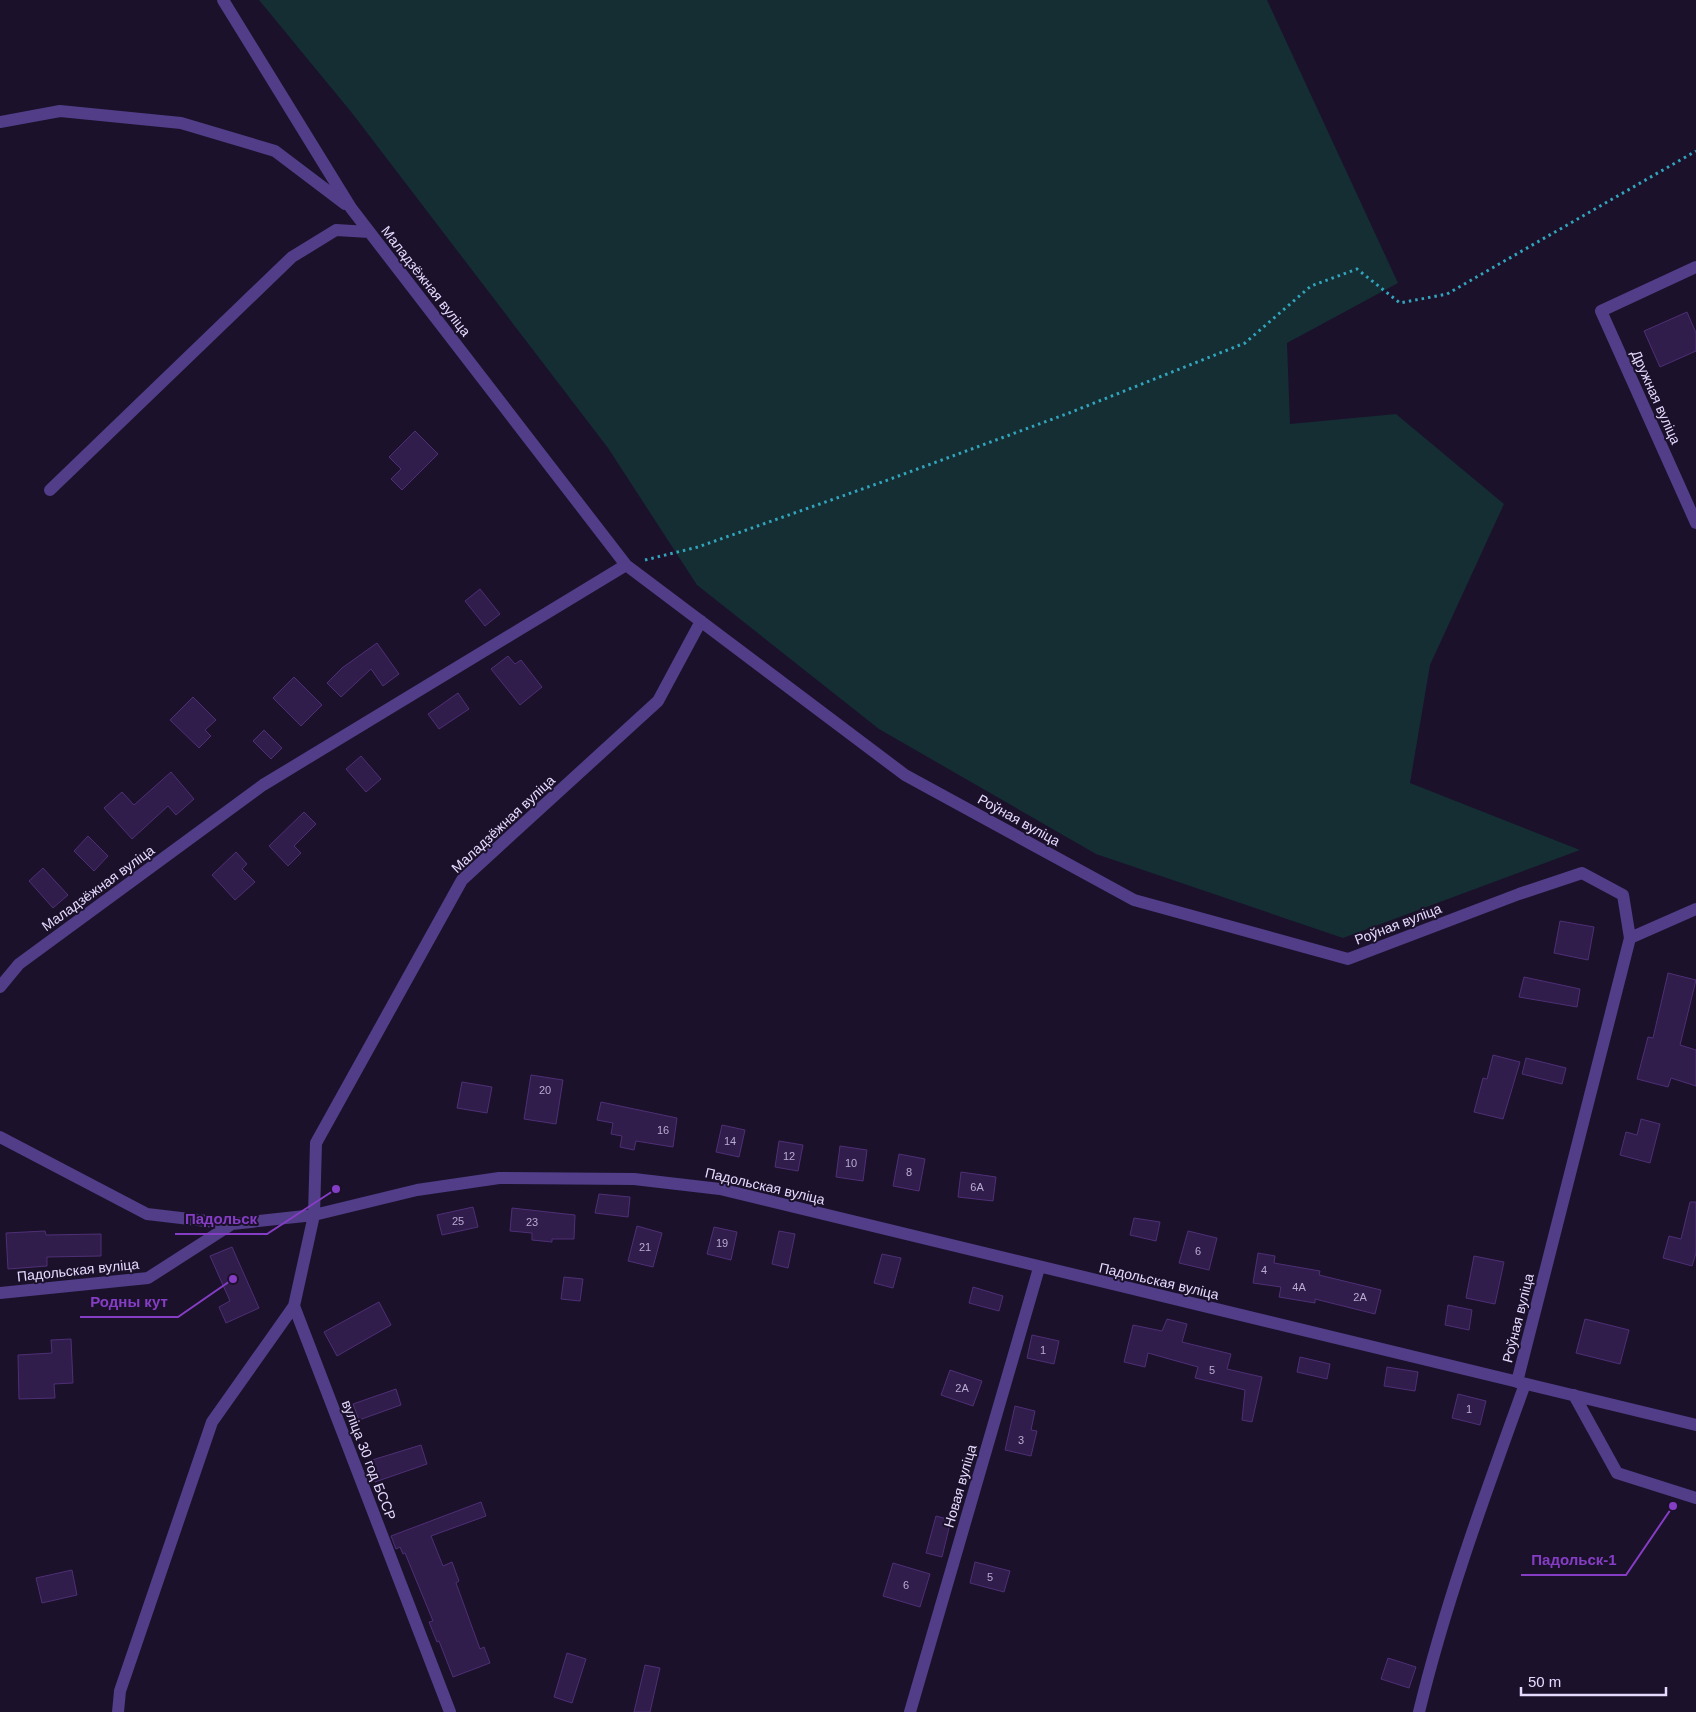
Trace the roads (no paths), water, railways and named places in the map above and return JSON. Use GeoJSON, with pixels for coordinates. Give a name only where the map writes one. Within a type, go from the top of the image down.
{"type":"FeatureCollection","features":[{"type":"Feature","properties":{"kind":"street","name":"Маладзёжная вуліца"},"geometry":{"type":"LineString","coordinates":[[223,0],[351,208],[369,232],[626,565],[701,621],[658,701],[462,880],[316,1143],[314,1215]]}},
{"type":"Feature","properties":{"kind":"street"},"geometry":{"type":"LineString","coordinates":[[0,122],[60,111],[181,123],[275,151],[351,208]]}},
{"type":"Feature","properties":{"kind":"street"},"geometry":{"type":"LineString","coordinates":[[50,490],[292,257],[336,230],[369,232]]}},
{"type":"Feature","properties":{"kind":"street","name":"Дружная вуліца"},"geometry":{"type":"LineString","coordinates":[[1696,267],[1601,311],[1696,523]]}},
{"type":"Feature","properties":{"kind":"street","name":"Маладзёжная вуліца"},"geometry":{"type":"LineString","coordinates":[[0,987],[19,964],[263,785],[626,565]]}},
{"type":"Feature","properties":{"kind":"street","name":"Роўная вуліца"},"geometry":{"type":"LineString","coordinates":[[701,621],[905,775],[1134,900],[1348,959],[1520,894],[1582,873],[1623,895],[1630,938],[1521,1383],[1435,1645],[1419,1712]]}},
{"type":"Feature","properties":{"kind":"street"},"geometry":{"type":"LineString","coordinates":[[1630,938],[1696,909]]}},
{"type":"Feature","properties":{"kind":"street"},"geometry":{"type":"LineString","coordinates":[[0,1137],[147,1214],[232,1224]]}},
{"type":"Feature","properties":{"kind":"street","name":"Падольская вуліца"},"geometry":{"type":"LineString","coordinates":[[0,1293],[148,1278],[232,1224],[314,1215],[417,1190],[499,1178],[634,1179],[720,1189],[1039,1268],[1696,1425]]}},
{"type":"Feature","properties":{"kind":"street"},"geometry":{"type":"LineString","coordinates":[[118,1712],[120,1691],[212,1422],[294,1306],[314,1215]]}},
{"type":"Feature","properties":{"kind":"street","name":"Новая вуліца"},"geometry":{"type":"LineString","coordinates":[[910,1712],[1039,1268]]}},
{"type":"Feature","properties":{"kind":"street","name":"вуліца 30 год БССР"},"geometry":{"type":"LineString","coordinates":[[294,1306],[450,1712]]}},
{"type":"Feature","properties":{"kind":"street"},"geometry":{"type":"LineString","coordinates":[[1574,1395],[1617,1473],[1696,1498]]}},
{"type":"Feature","properties":{"kind":"place","name":"Падольск"},"geometry":{"type":"Point","coordinates":[336,1189]}},
{"type":"Feature","properties":{"kind":"place","name":"Родны кут"},"geometry":{"type":"Point","coordinates":[233,1279]}},
{"type":"Feature","properties":{"kind":"place","name":"Падольск-1"},"geometry":{"type":"Point","coordinates":[1673,1506]}}]}
